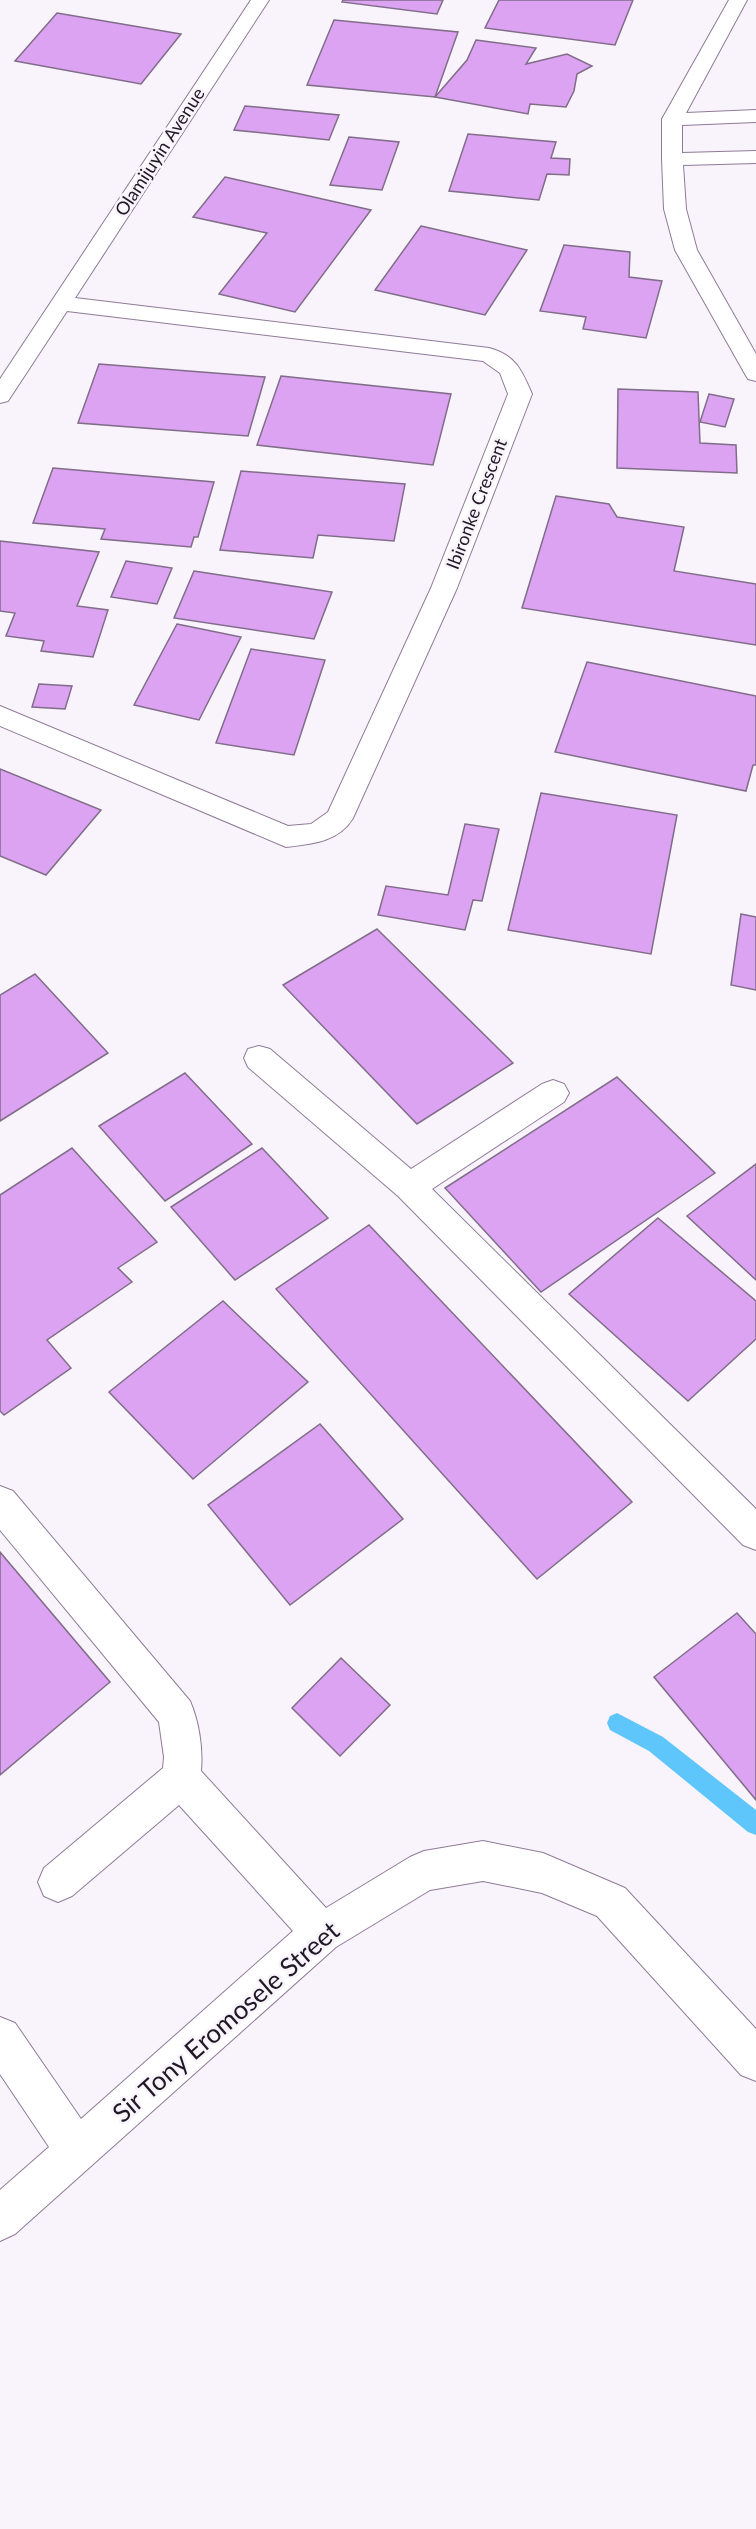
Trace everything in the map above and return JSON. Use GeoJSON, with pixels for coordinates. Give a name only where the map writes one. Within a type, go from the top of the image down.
{"type":"FeatureCollection","features":[{"type":"Feature","properties":{"kind":"street","name":"Olamijuyin Avenue"},"geometry":{"type":"LineString","coordinates":[[60,303],[260,0]]}},
{"type":"Feature","properties":{"kind":"street"},"geometry":{"type":"LineString","coordinates":[[738,0],[672,119],[672,159],[675,208],[686,250],[756,374]]}},
{"type":"Feature","properties":{"kind":"street"},"geometry":{"type":"LineString","coordinates":[[672,119],[756,116]]}},
{"type":"Feature","properties":{"kind":"street"},"geometry":{"type":"LineString","coordinates":[[672,159],[756,156]]}},
{"type":"Feature","properties":{"kind":"street"},"geometry":{"type":"LineString","coordinates":[[0,396],[60,303]]}},
{"type":"Feature","properties":{"kind":"street","name":"Ibironke Crescent"},"geometry":{"type":"LineString","coordinates":[[0,715],[286,837],[318,833],[339,818],[444,588],[520,394],[510,369],[489,355],[60,303]]}},
{"type":"Feature","properties":{"kind":"street"},"geometry":{"type":"LineString","coordinates":[[259,1058],[409,1187],[756,1533]]}},
{"type":"Feature","properties":{"kind":"street"},"geometry":{"type":"LineString","coordinates":[[409,1187],[553,1093]]}},
{"type":"Feature","properties":{"kind":"street"},"geometry":{"type":"LineString","coordinates":[[0,1503],[177,1714],[183,1757],[181,1778],[58,1882]]}},
{"type":"Feature","properties":{"kind":"street"},"geometry":{"type":"LineString","coordinates":[[181,1778],[322,1933]]}},
{"type":"Feature","properties":{"kind":"street","name":"Sir Tony Eromosele Street"},"geometry":{"type":"LineString","coordinates":[[0,2219],[322,1933],[424,1871],[483,1861],[543,1873],[611,1902],[756,2060]]}},
{"type":"Feature","properties":{"kind":"street"},"geometry":{"type":"LineString","coordinates":[[0,2038],[77,2150]]}},
{"type":"Feature","properties":{"kind":"building"},"geometry":{"type":"Polygon","coordinates":[[[343,0],[443,0],[437,14],[342,2],[343,0]]]}},
{"type":"Feature","properties":{"kind":"building"},"geometry":{"type":"Polygon","coordinates":[[[499,0],[633,0],[615,45],[485,28],[499,0]]]}},
{"type":"Feature","properties":{"kind":"building"},"geometry":{"type":"Polygon","coordinates":[[[57,13],[181,34],[141,84],[15,61],[57,13]]]}},
{"type":"Feature","properties":{"kind":"building"},"geometry":{"type":"Polygon","coordinates":[[[334,20],[458,32],[435,97],[307,85],[334,20]]]}},
{"type":"Feature","properties":{"kind":"building"},"geometry":{"type":"Polygon","coordinates":[[[476,40],[536,48],[526,64],[567,54],[592,66],[577,74],[574,91],[566,107],[530,104],[528,114],[435,97],[467,60],[476,40]]]}},
{"type":"Feature","properties":{"kind":"building"},"geometry":{"type":"Polygon","coordinates":[[[245,106],[339,115],[329,140],[234,130],[245,106]]]}},
{"type":"Feature","properties":{"kind":"building"},"geometry":{"type":"Polygon","coordinates":[[[468,134],[556,142],[551,158],[570,159],[569,175],[547,174],[539,200],[449,191],[468,134]]]}},
{"type":"Feature","properties":{"kind":"building"},"geometry":{"type":"Polygon","coordinates":[[[349,137],[399,142],[382,190],[330,185],[349,137]]]}},
{"type":"Feature","properties":{"kind":"building"},"geometry":{"type":"Polygon","coordinates":[[[225,177],[371,210],[295,312],[219,294],[267,233],[193,217],[225,177]]]}},
{"type":"Feature","properties":{"kind":"building"},"geometry":{"type":"Polygon","coordinates":[[[421,226],[527,250],[485,315],[375,290],[421,226]]]}},
{"type":"Feature","properties":{"kind":"building"},"geometry":{"type":"Polygon","coordinates":[[[564,245],[630,252],[629,277],[662,281],[646,338],[583,329],[586,317],[540,311],[564,245]]]}},
{"type":"Feature","properties":{"kind":"building"},"geometry":{"type":"Polygon","coordinates":[[[99,364],[265,377],[248,436],[78,423],[99,364]]]}},
{"type":"Feature","properties":{"kind":"building"},"geometry":{"type":"Polygon","coordinates":[[[281,376],[451,394],[433,465],[257,445],[281,376]]]}},
{"type":"Feature","properties":{"kind":"building"},"geometry":{"type":"Polygon","coordinates":[[[618,389],[698,392],[700,443],[736,445],[737,473],[617,468],[618,389]]]}},
{"type":"Feature","properties":{"kind":"building"},"geometry":{"type":"Polygon","coordinates":[[[709,394],[734,399],[725,427],[700,422],[709,394]]]}},
{"type":"Feature","properties":{"kind":"building"},"geometry":{"type":"Polygon","coordinates":[[[53,468],[214,482],[198,537],[194,537],[191,547],[101,539],[105,529],[33,523],[53,468]]]}},
{"type":"Feature","properties":{"kind":"building"},"geometry":{"type":"Polygon","coordinates":[[[241,471],[405,484],[394,541],[318,535],[313,558],[220,550],[241,471]]]}},
{"type":"Feature","properties":{"kind":"building"},"geometry":{"type":"Polygon","coordinates":[[[556,496],[609,504],[617,517],[684,527],[674,571],[756,584],[756,645],[522,608],[556,496]]]}},
{"type":"Feature","properties":{"kind":"building"},"geometry":{"type":"Polygon","coordinates":[[[0,541],[99,552],[77,606],[108,610],[93,657],[41,651],[44,641],[6,636],[15,613],[0,611],[0,541]]]}},
{"type":"Feature","properties":{"kind":"building"},"geometry":{"type":"Polygon","coordinates":[[[126,561],[172,568],[157,604],[111,597],[126,561]]]}},
{"type":"Feature","properties":{"kind":"building"},"geometry":{"type":"Polygon","coordinates":[[[194,571],[332,592],[314,639],[174,618],[194,571]]]}},
{"type":"Feature","properties":{"kind":"building"},"geometry":{"type":"Polygon","coordinates":[[[177,624],[241,637],[199,720],[134,705],[177,624]]]}},
{"type":"Feature","properties":{"kind":"building"},"geometry":{"type":"Polygon","coordinates":[[[251,649],[325,660],[294,755],[216,743],[251,649]]]}},
{"type":"Feature","properties":{"kind":"building"},"geometry":{"type":"Polygon","coordinates":[[[587,662],[756,696],[756,765],[753,765],[746,791],[555,752],[587,662]]]}},
{"type":"Feature","properties":{"kind":"building"},"geometry":{"type":"Polygon","coordinates":[[[39,684],[72,686],[65,709],[32,707],[39,684]]]}},
{"type":"Feature","properties":{"kind":"building"},"geometry":{"type":"Polygon","coordinates":[[[0,769],[101,810],[46,875],[0,856],[0,769]]]}},
{"type":"Feature","properties":{"kind":"building"},"geometry":{"type":"Polygon","coordinates":[[[541,793],[677,815],[651,954],[508,930],[541,793]]]}},
{"type":"Feature","properties":{"kind":"building"},"geometry":{"type":"Polygon","coordinates":[[[465,824],[499,829],[482,901],[473,900],[465,930],[378,915],[386,886],[448,895],[465,824]]]}},
{"type":"Feature","properties":{"kind":"building"},"geometry":{"type":"Polygon","coordinates":[[[741,914],[756,917],[756,990],[731,985],[741,914]]]}},
{"type":"Feature","properties":{"kind":"building"},"geometry":{"type":"Polygon","coordinates":[[[377,929],[513,1063],[417,1124],[283,985],[377,929]]]}},
{"type":"Feature","properties":{"kind":"building"},"geometry":{"type":"Polygon","coordinates":[[[35,974],[108,1053],[0,1121],[0,995],[35,974]]]}},
{"type":"Feature","properties":{"kind":"building"},"geometry":{"type":"Polygon","coordinates":[[[185,1073],[252,1144],[165,1201],[99,1126],[185,1073]]]}},
{"type":"Feature","properties":{"kind":"building"},"geometry":{"type":"Polygon","coordinates":[[[617,1077],[715,1173],[541,1292],[445,1188],[617,1077]]]}},
{"type":"Feature","properties":{"kind":"building"},"geometry":{"type":"Polygon","coordinates":[[[72,1148],[157,1242],[118,1268],[132,1282],[47,1340],[71,1368],[4,1415],[0,1411],[0,1195],[72,1148]]]}},
{"type":"Feature","properties":{"kind":"building"},"geometry":{"type":"Polygon","coordinates":[[[262,1148],[328,1218],[235,1280],[171,1207],[262,1148]]]}},
{"type":"Feature","properties":{"kind":"building"},"geometry":{"type":"Polygon","coordinates":[[[756,1164],[756,1280],[687,1216],[756,1164]]]}},
{"type":"Feature","properties":{"kind":"building"},"geometry":{"type":"Polygon","coordinates":[[[658,1218],[756,1301],[756,1339],[688,1401],[569,1294],[658,1218]]]}},
{"type":"Feature","properties":{"kind":"building"},"geometry":{"type":"Polygon","coordinates":[[[369,1225],[632,1502],[537,1579],[276,1289],[369,1225]]]}},
{"type":"Feature","properties":{"kind":"building"},"geometry":{"type":"Polygon","coordinates":[[[223,1301],[308,1382],[193,1479],[109,1392],[223,1301]]]}},
{"type":"Feature","properties":{"kind":"building"},"geometry":{"type":"Polygon","coordinates":[[[320,1424],[403,1519],[290,1605],[208,1505],[320,1424]]]}},
{"type":"Feature","properties":{"kind":"building"},"geometry":{"type":"Polygon","coordinates":[[[0,1552],[110,1682],[0,1775],[0,1552]]]}},
{"type":"Feature","properties":{"kind":"building"},"geometry":{"type":"Polygon","coordinates":[[[737,1613],[756,1634],[756,1800],[654,1677],[737,1613]]]}},
{"type":"Feature","properties":{"kind":"building"},"geometry":{"type":"Polygon","coordinates":[[[341,1658],[390,1705],[340,1756],[292,1708],[341,1658]]]}},
{"type":"Feature","properties":{"kind":"waterway"},"geometry":{"type":"LineString","coordinates":[[617,1723],[656,1744],[756,1824]]}}]}
